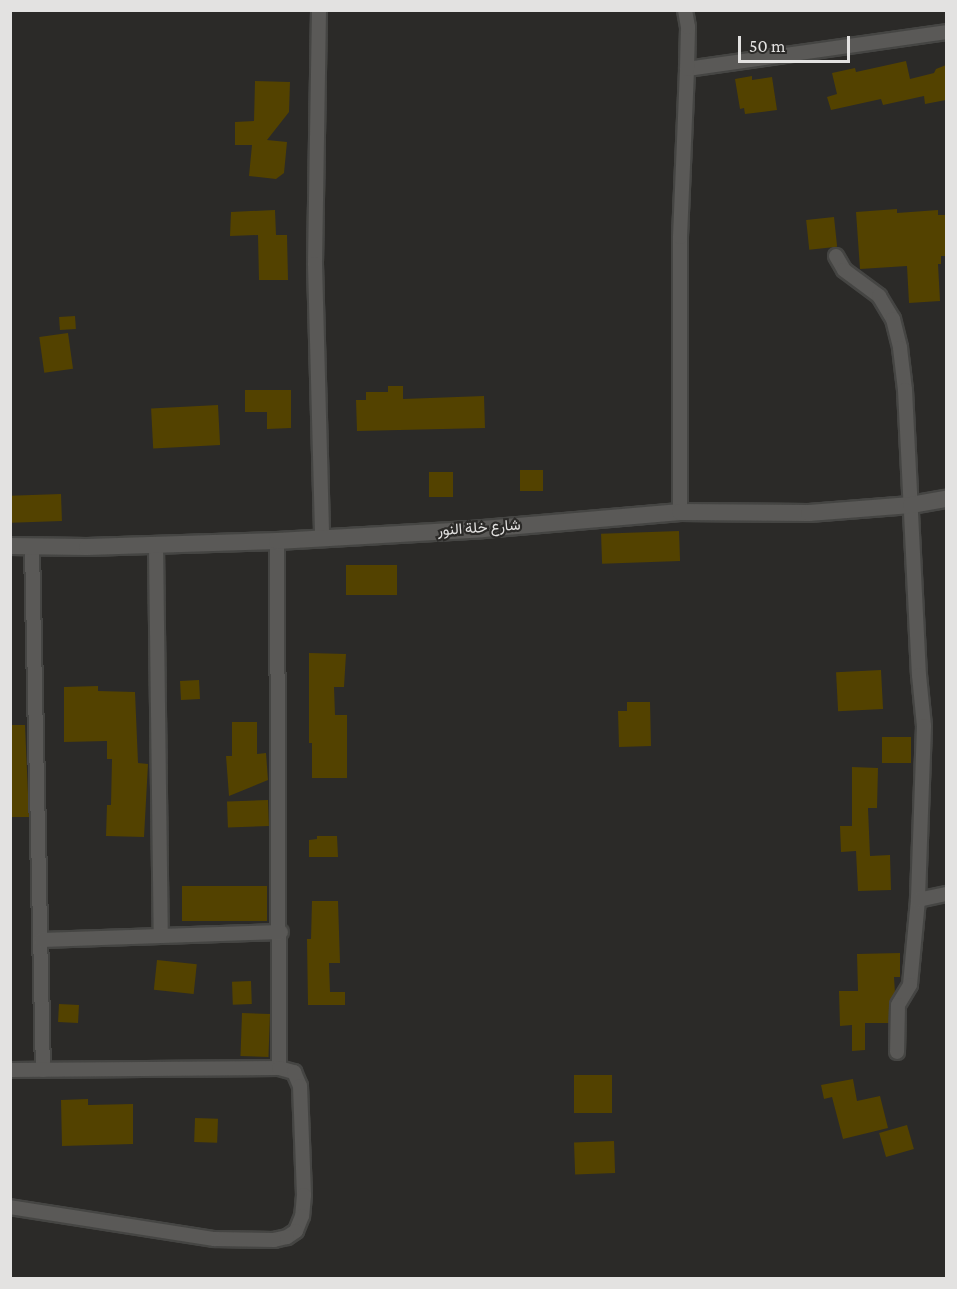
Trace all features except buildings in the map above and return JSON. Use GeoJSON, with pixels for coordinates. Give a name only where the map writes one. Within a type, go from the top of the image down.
{"type":"FeatureCollection","features":[{"type":"Feature","properties":{"kind":"street"},"geometry":{"type":"LineString","coordinates":[[319,10],[315,264],[322,538]]}},
{"type":"Feature","properties":{"kind":"street"},"geometry":{"type":"LineString","coordinates":[[680,512],[680,237],[688,27],[685,10]]}},
{"type":"Feature","properties":{"kind":"street"},"geometry":{"type":"LineString","coordinates":[[687,69],[946,32]]}},
{"type":"Feature","properties":{"kind":"street"},"geometry":{"type":"LineString","coordinates":[[836,256],[844,270],[879,296],[893,319],[906,390],[919,675],[924,726],[918,900],[910,985],[898,1005],[897,1052]]}},
{"type":"Feature","properties":{"kind":"street","name":"شارع خلة النور"},"geometry":{"type":"LineString","coordinates":[[10,546],[156,546],[277,541],[483,529],[680,512],[809,513],[911,505],[946,499]]}},
{"type":"Feature","properties":{"kind":"street"},"geometry":{"type":"LineString","coordinates":[[277,541],[281,932],[279,1068]]}},
{"type":"Feature","properties":{"kind":"street"},"geometry":{"type":"LineString","coordinates":[[156,546],[161,935]]}},
{"type":"Feature","properties":{"kind":"street"},"geometry":{"type":"LineString","coordinates":[[32,547],[43,1070]]}},
{"type":"Feature","properties":{"kind":"street"},"geometry":{"type":"LineString","coordinates":[[918,900],[946,894]]}},
{"type":"Feature","properties":{"kind":"street"},"geometry":{"type":"LineString","coordinates":[[42,940],[281,932]]}},
{"type":"Feature","properties":{"kind":"street"},"geometry":{"type":"LineString","coordinates":[[10,1070],[279,1068],[294,1072],[300,1086],[304,1208],[300,1225],[287,1237],[274,1240],[214,1239],[10,1207]]}}]}
